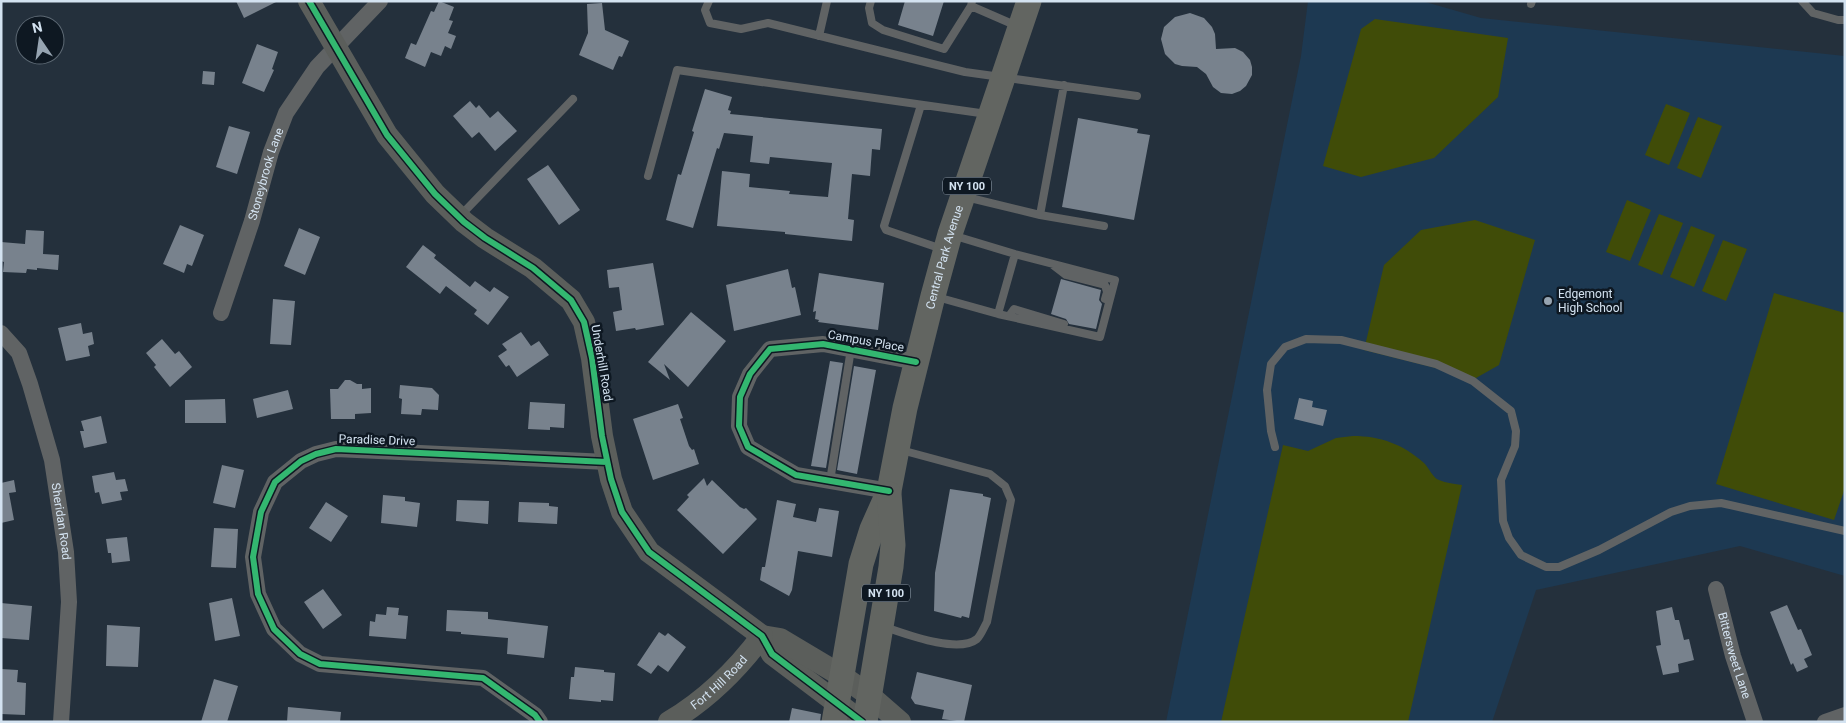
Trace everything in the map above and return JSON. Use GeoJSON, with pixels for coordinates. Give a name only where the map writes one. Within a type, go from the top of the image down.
{"type":"FeatureCollection","features":[{"type":"Feature","properties":{"kind":"main road","name":"Central Park Avenue"},"geometry":{"type":"LineString","coordinates":[[863,722],[881,626],[893,545],[889,491],[896,449],[916,362],[948,242],[1029,1]]}},
{"type":"Feature","properties":{"kind":"main road","name":"Central Park Avenue"},"geometry":{"type":"LineString","coordinates":[[836,712],[861,564],[872,529],[889,491]]}},
{"type":"Feature","properties":{"kind":"street","name":"Underhill Road"},"geometry":{"type":"LineString","coordinates":[[309,1],[388,135],[435,194],[459,218],[485,238],[534,268],[571,300],[584,322],[590,349],[602,436],[611,479],[622,512],[649,552],[762,636],[772,654],[836,712],[863,722]]}},
{"type":"Feature","properties":{"kind":"street","name":"Stoneybrook Lane"},"geometry":{"type":"LineString","coordinates":[[221,313],[252,221],[271,152],[286,112],[317,67],[380,1]]}},
{"type":"Feature","properties":{"kind":"street","name":"Sheridan Road"},"geometry":{"type":"LineString","coordinates":[[1,333],[19,353],[52,460],[66,552],[69,602],[61,722]]}},
{"type":"Feature","properties":{"kind":"street","name":"Campus Place"},"geometry":{"type":"LineString","coordinates":[[889,491],[796,475],[748,447],[739,426],[740,397],[750,374],[770,349],[823,344],[916,362]]}},
{"type":"Feature","properties":{"kind":"street","name":"Paradise Drive"},"geometry":{"type":"LineString","coordinates":[[540,722],[535,715],[483,678],[320,664],[300,654],[274,629],[258,594],[253,557],[261,512],[275,482],[301,461],[316,454],[336,449],[607,462]]}},
{"type":"Feature","properties":{"kind":"street","name":"Bittersweet Lane"},"geometry":{"type":"LineString","coordinates":[[1716,589],[1733,656],[1755,722]]}},
{"type":"Feature","properties":{"kind":"street","name":"Underhill Road"},"geometry":{"type":"LineString","coordinates":[[762,636],[780,639],[842,676],[869,695],[900,722]]}},
{"type":"Feature","properties":{"kind":"street","name":"Fort Hill Road"},"geometry":{"type":"LineString","coordinates":[[669,722],[717,687],[743,662],[762,636]]}},
{"type":"Feature","properties":{"kind":"street"},"geometry":{"type":"LineString","coordinates":[[1825,722],[1845,715]]}},
{"type":"Feature","properties":{"kind":"lane"},"geometry":{"type":"LineString","coordinates":[[709,1],[705,10],[710,23],[742,29],[768,23],[965,72],[1137,96]]}},
{"type":"Feature","properties":{"kind":"lane"},"geometry":{"type":"LineString","coordinates":[[819,36],[827,1]]}},
{"type":"Feature","properties":{"kind":"lane"},"geometry":{"type":"LineString","coordinates":[[871,1],[869,8],[872,23],[883,30],[944,49],[971,4],[1021,27]]}},
{"type":"Feature","properties":{"kind":"lane"},"geometry":{"type":"LineString","coordinates":[[1802,1],[1813,13],[1845,20]]}},
{"type":"Feature","properties":{"kind":"lane"},"geometry":{"type":"LineString","coordinates":[[648,176],[677,70],[991,115]]}},
{"type":"Feature","properties":{"kind":"lane"},"geometry":{"type":"LineString","coordinates":[[1040,215],[1064,85]]}},
{"type":"Feature","properties":{"kind":"lane"},"geometry":{"type":"LineString","coordinates":[[459,218],[573,100]]}},
{"type":"Feature","properties":{"kind":"lane"},"geometry":{"type":"LineString","coordinates":[[921,105],[884,226],[886,230],[1015,254],[1115,280],[1100,337],[998,314],[933,296]]}},
{"type":"Feature","properties":{"kind":"lane"},"geometry":{"type":"LineString","coordinates":[[963,196],[1040,215],[1104,226]]}},
{"type":"Feature","properties":{"kind":"lane"},"geometry":{"type":"LineString","coordinates":[[998,314],[1015,254]]}},
{"type":"Feature","properties":{"kind":"lane"},"geometry":{"type":"LineString","coordinates":[[1008,316],[1014,309],[1093,332],[1097,329],[1107,292],[1104,285],[1066,275],[1052,263]]}},
{"type":"Feature","properties":{"kind":"lane"},"geometry":{"type":"LineString","coordinates":[[1275,447],[1271,431],[1267,390],[1271,364],[1285,347],[1306,339],[1341,340],[1436,364],[1473,381],[1511,411],[1516,431],[1515,446],[1501,480],[1503,521],[1509,538],[1522,555],[1546,567],[1559,568],[1600,550],[1671,512],[1690,506],[1720,503],[1845,531]]}},
{"type":"Feature","properties":{"kind":"lane"},"geometry":{"type":"LineString","coordinates":[[830,481],[851,349]]}},
{"type":"Feature","properties":{"kind":"lane"},"geometry":{"type":"LineString","coordinates":[[881,626],[934,643],[966,644],[977,638],[987,622],[1011,500],[1005,486],[990,474],[896,449]]}},
{"type":"Feature","properties":{"kind":"shaded area","name":"Edgemont High School"},"geometry":{"type":"Polygon","coordinates":[[[1308,1],[1422,1],[1481,18],[1845,56],[1845,576],[1740,546],[1536,590],[1492,722],[1166,722],[1301,56],[1308,1]]]}},
{"type":"Feature","properties":{"kind":"green space"},"geometry":{"type":"Polygon","coordinates":[[[1375,19],[1508,38],[1498,97],[1434,158],[1361,177],[1323,166],[1361,29],[1375,19]]]}},
{"type":"Feature","properties":{"kind":"green space"},"geometry":{"type":"Polygon","coordinates":[[[1666,104],[1690,113],[1669,165],[1645,155],[1666,104]]]}},
{"type":"Feature","properties":{"kind":"green space"},"geometry":{"type":"Polygon","coordinates":[[[1698,117],[1722,126],[1701,178],[1677,168],[1698,117]]]}},
{"type":"Feature","properties":{"kind":"green space"},"geometry":{"type":"Polygon","coordinates":[[[1627,200],[1651,210],[1630,261],[1606,252],[1627,200]]]}},
{"type":"Feature","properties":{"kind":"green space"},"geometry":{"type":"Polygon","coordinates":[[[1659,214],[1683,223],[1662,275],[1638,265],[1659,214]]]}},
{"type":"Feature","properties":{"kind":"green space"},"geometry":{"type":"Polygon","coordinates":[[[1475,220],[1535,240],[1499,365],[1476,378],[1364,350],[1384,265],[1421,230],[1475,220]]]}},
{"type":"Feature","properties":{"kind":"green space"},"geometry":{"type":"Polygon","coordinates":[[[1691,226],[1715,235],[1694,287],[1670,277],[1691,226]]]}},
{"type":"Feature","properties":{"kind":"green space"},"geometry":{"type":"Polygon","coordinates":[[[1723,240],[1747,249],[1726,301],[1702,291],[1723,240]]]}},
{"type":"Feature","properties":{"kind":"green space"},"geometry":{"type":"Polygon","coordinates":[[[1774,293],[1845,313],[1845,488],[1834,520],[1716,484],[1774,293]]]}},
{"type":"Feature","properties":{"kind":"green space"},"geometry":{"type":"Polygon","coordinates":[[[1363,436],[1391,442],[1416,456],[1437,479],[1462,485],[1408,722],[1221,722],[1283,445],[1308,451],[1336,438],[1363,436]]]}},
{"type":"Feature","properties":{"kind":"building"},"geometry":{"type":"Polygon","coordinates":[[[236,1],[278,1],[244,18],[236,1]]]}},
{"type":"Feature","properties":{"kind":"building"},"geometry":{"type":"Polygon","coordinates":[[[439,1],[454,7],[449,20],[453,21],[448,33],[456,36],[451,49],[445,46],[441,56],[431,52],[425,67],[405,58],[411,43],[416,45],[431,11],[434,12],[439,1]]]}},
{"type":"Feature","properties":{"kind":"building"},"geometry":{"type":"Polygon","coordinates":[[[905,1],[944,1],[933,36],[898,25],[905,1]]]}},
{"type":"Feature","properties":{"kind":"building"},"geometry":{"type":"Polygon","coordinates":[[[602,3],[605,30],[629,41],[622,57],[619,56],[613,70],[579,55],[588,33],[587,4],[602,3]]]}},
{"type":"Feature","properties":{"kind":"building"},"geometry":{"type":"Polygon","coordinates":[[[1190,13],[1204,18],[1212,27],[1215,34],[1216,49],[1235,48],[1243,52],[1250,60],[1252,75],[1246,86],[1240,91],[1232,94],[1221,93],[1213,87],[1206,74],[1197,67],[1175,64],[1165,54],[1161,39],[1164,27],[1175,17],[1190,13]]]}},
{"type":"Feature","properties":{"kind":"building"},"geometry":{"type":"Polygon","coordinates":[[[257,44],[278,52],[272,69],[274,70],[264,92],[242,83],[257,44]]]}},
{"type":"Feature","properties":{"kind":"building"},"geometry":{"type":"Polygon","coordinates":[[[203,71],[215,72],[214,85],[202,84],[203,71]]]}},
{"type":"Feature","properties":{"kind":"building"},"geometry":{"type":"Polygon","coordinates":[[[705,89],[732,97],[728,110],[731,111],[730,114],[882,129],[880,150],[872,149],[870,176],[852,174],[848,219],[854,220],[852,241],[785,234],[785,232],[717,226],[722,171],[750,174],[749,187],[790,191],[789,194],[828,197],[832,163],[770,157],[769,164],[750,162],[753,136],[724,133],[719,149],[717,148],[693,228],[666,220],[678,174],[681,175],[694,132],[692,131],[705,89]]]}},
{"type":"Feature","properties":{"kind":"building"},"geometry":{"type":"Polygon","coordinates":[[[470,101],[476,108],[479,105],[490,118],[498,111],[517,131],[495,151],[479,132],[472,138],[453,116],[470,101]]]}},
{"type":"Feature","properties":{"kind":"building"},"geometry":{"type":"Polygon","coordinates":[[[1078,118],[1138,129],[1137,133],[1150,135],[1134,220],[1062,207],[1078,118]]]}},
{"type":"Feature","properties":{"kind":"building"},"geometry":{"type":"Polygon","coordinates":[[[229,126],[250,132],[237,174],[216,167],[229,126]]]}},
{"type":"Feature","properties":{"kind":"building"},"geometry":{"type":"Polygon","coordinates":[[[548,165],[580,210],[559,225],[527,179],[548,165]]]}},
{"type":"Feature","properties":{"kind":"building"},"geometry":{"type":"Polygon","coordinates":[[[180,225],[204,235],[192,266],[187,264],[184,273],[163,264],[180,225]]]}},
{"type":"Feature","properties":{"kind":"building"},"geometry":{"type":"Polygon","coordinates":[[[299,228],[320,237],[305,275],[284,266],[299,228]]]}},
{"type":"Feature","properties":{"kind":"building"},"geometry":{"type":"Polygon","coordinates":[[[26,230],[44,231],[43,254],[59,255],[58,270],[37,268],[37,270],[27,269],[26,273],[3,272],[4,262],[1,261],[1,242],[25,244],[26,230]]]}},
{"type":"Feature","properties":{"kind":"building"},"geometry":{"type":"Polygon","coordinates":[[[423,245],[436,255],[434,258],[470,287],[475,281],[490,292],[494,287],[509,297],[488,325],[474,314],[477,310],[446,286],[440,294],[406,267],[423,245]]]}},
{"type":"Feature","properties":{"kind":"building"},"geometry":{"type":"Polygon","coordinates":[[[653,263],[664,325],[616,331],[613,312],[622,310],[619,287],[609,288],[607,270],[653,263]]]}},
{"type":"Feature","properties":{"kind":"building"},"geometry":{"type":"Polygon","coordinates":[[[788,269],[792,288],[795,287],[801,315],[734,331],[726,285],[788,269]]]}},
{"type":"Feature","properties":{"kind":"building"},"geometry":{"type":"Polygon","coordinates":[[[819,273],[884,283],[878,330],[818,322],[819,320],[815,319],[816,311],[813,312],[819,273]]]}},
{"type":"Feature","properties":{"kind":"building"},"geometry":{"type":"Polygon","coordinates":[[[1061,279],[1101,290],[1099,300],[1102,304],[1096,329],[1069,324],[1066,319],[1051,314],[1061,279]]]}},
{"type":"Feature","properties":{"kind":"building"},"geometry":{"type":"Polygon","coordinates":[[[273,299],[295,301],[291,345],[270,344],[273,299]]]}},
{"type":"Feature","properties":{"kind":"building"},"geometry":{"type":"Polygon","coordinates":[[[691,312],[726,341],[688,387],[664,364],[670,380],[648,362],[691,312]]]}},
{"type":"Feature","properties":{"kind":"building"},"geometry":{"type":"Polygon","coordinates":[[[81,323],[83,334],[92,332],[94,344],[88,346],[90,356],[66,361],[58,328],[81,323]]]}},
{"type":"Feature","properties":{"kind":"building"},"geometry":{"type":"Polygon","coordinates":[[[521,332],[531,346],[539,341],[549,355],[517,377],[509,365],[506,367],[498,356],[507,350],[502,344],[521,332]]]}},
{"type":"Feature","properties":{"kind":"building"},"geometry":{"type":"Polygon","coordinates":[[[162,339],[175,354],[179,351],[192,367],[170,387],[154,367],[156,365],[146,353],[162,339]]]}},
{"type":"Feature","properties":{"kind":"building"},"geometry":{"type":"Polygon","coordinates":[[[830,361],[843,363],[826,468],[811,466],[830,361]]]}},
{"type":"Feature","properties":{"kind":"building"},"geometry":{"type":"Polygon","coordinates":[[[854,366],[876,370],[857,474],[837,470],[854,366]]]}},
{"type":"Feature","properties":{"kind":"building"},"geometry":{"type":"Polygon","coordinates":[[[345,380],[362,384],[362,389],[371,388],[371,413],[355,414],[355,419],[331,419],[330,389],[338,389],[345,380]]]}},
{"type":"Feature","properties":{"kind":"building"},"geometry":{"type":"Polygon","coordinates":[[[400,385],[432,388],[439,395],[438,410],[422,409],[421,415],[401,414],[402,399],[399,398],[400,385]]]}},
{"type":"Feature","properties":{"kind":"building"},"geometry":{"type":"Polygon","coordinates":[[[288,390],[293,409],[257,418],[253,399],[288,390]]]}},
{"type":"Feature","properties":{"kind":"building"},"geometry":{"type":"Polygon","coordinates":[[[1299,398],[1313,401],[1312,407],[1327,410],[1323,426],[1294,419],[1299,398]]]}},
{"type":"Feature","properties":{"kind":"building"},"geometry":{"type":"Polygon","coordinates":[[[225,399],[226,423],[185,423],[185,400],[225,399]]]}},
{"type":"Feature","properties":{"kind":"building"},"geometry":{"type":"Polygon","coordinates":[[[530,402],[565,404],[564,428],[550,427],[550,430],[528,429],[530,402]]]}},
{"type":"Feature","properties":{"kind":"building"},"geometry":{"type":"Polygon","coordinates":[[[678,404],[683,418],[680,419],[689,446],[692,450],[694,449],[699,464],[653,480],[633,419],[678,404]]]}},
{"type":"Feature","properties":{"kind":"building"},"geometry":{"type":"Polygon","coordinates":[[[101,416],[107,443],[84,448],[80,431],[84,431],[81,421],[101,416]]]}},
{"type":"Feature","properties":{"kind":"building"},"geometry":{"type":"Polygon","coordinates":[[[222,465],[244,470],[235,508],[213,503],[222,465]]]}},
{"type":"Feature","properties":{"kind":"building"},"geometry":{"type":"Polygon","coordinates":[[[114,472],[116,480],[125,479],[128,491],[120,492],[122,500],[102,504],[99,492],[95,493],[92,476],[114,472]]]}},
{"type":"Feature","properties":{"kind":"building"},"geometry":{"type":"Polygon","coordinates":[[[704,478],[707,486],[712,480],[740,507],[746,508],[757,519],[723,554],[677,510],[689,497],[687,495],[704,478]]]}},
{"type":"Feature","properties":{"kind":"building"},"geometry":{"type":"Polygon","coordinates":[[[14,480],[16,492],[9,493],[14,520],[1,523],[1,483],[14,480]]]}},
{"type":"Feature","properties":{"kind":"building"},"geometry":{"type":"Polygon","coordinates":[[[950,489],[983,494],[983,496],[991,498],[969,618],[962,616],[961,618],[934,611],[935,573],[950,489]]]}},
{"type":"Feature","properties":{"kind":"building"},"geometry":{"type":"Polygon","coordinates":[[[383,495],[405,497],[405,501],[420,503],[417,527],[381,523],[383,495]]]}},
{"type":"Feature","properties":{"kind":"building"},"geometry":{"type":"Polygon","coordinates":[[[457,500],[489,501],[488,524],[456,521],[457,500]]]}},
{"type":"Feature","properties":{"kind":"building"},"geometry":{"type":"Polygon","coordinates":[[[777,500],[796,504],[793,517],[816,522],[819,508],[839,511],[832,557],[798,551],[792,590],[789,596],[760,580],[762,567],[765,567],[777,500]]]}},
{"type":"Feature","properties":{"kind":"building"},"geometry":{"type":"Polygon","coordinates":[[[326,502],[348,516],[331,542],[309,528],[326,502]]]}},
{"type":"Feature","properties":{"kind":"building"},"geometry":{"type":"Polygon","coordinates":[[[519,502],[549,503],[549,506],[558,507],[557,524],[518,522],[519,502]]]}},
{"type":"Feature","properties":{"kind":"building"},"geometry":{"type":"Polygon","coordinates":[[[214,528],[238,529],[236,568],[211,567],[214,528]]]}},
{"type":"Feature","properties":{"kind":"building"},"geometry":{"type":"Polygon","coordinates":[[[127,537],[130,561],[112,563],[106,539],[127,537]]]}},
{"type":"Feature","properties":{"kind":"building"},"geometry":{"type":"Polygon","coordinates":[[[323,589],[342,615],[323,629],[304,602],[323,589]]]}},
{"type":"Feature","properties":{"kind":"building"},"geometry":{"type":"Polygon","coordinates":[[[232,598],[240,636],[215,641],[209,603],[232,598]]]}},
{"type":"Feature","properties":{"kind":"building"},"geometry":{"type":"Polygon","coordinates":[[[1,603],[32,606],[29,640],[1,638],[1,603]]]}},
{"type":"Feature","properties":{"kind":"building"},"geometry":{"type":"Polygon","coordinates":[[[1787,605],[1798,630],[1801,629],[1812,655],[1804,659],[1808,667],[1797,672],[1793,663],[1791,665],[1770,612],[1787,605]]]}},
{"type":"Feature","properties":{"kind":"building"},"geometry":{"type":"Polygon","coordinates":[[[387,607],[399,608],[398,615],[408,616],[406,639],[369,636],[370,621],[375,622],[376,614],[386,615],[387,607]]]}},
{"type":"Feature","properties":{"kind":"building"},"geometry":{"type":"Polygon","coordinates":[[[1672,607],[1675,620],[1679,620],[1684,640],[1689,639],[1694,660],[1678,664],[1679,672],[1663,675],[1656,646],[1661,645],[1656,611],[1672,607]]]}},
{"type":"Feature","properties":{"kind":"building"},"geometry":{"type":"Polygon","coordinates":[[[447,610],[488,612],[488,619],[548,626],[544,658],[507,654],[508,638],[446,631],[447,610]]]}},
{"type":"Feature","properties":{"kind":"building"},"geometry":{"type":"Polygon","coordinates":[[[107,625],[140,627],[138,667],[106,666],[107,625]]]}},
{"type":"Feature","properties":{"kind":"building"},"geometry":{"type":"Polygon","coordinates":[[[659,632],[665,636],[668,633],[686,647],[668,672],[658,665],[651,674],[637,665],[659,632]]]}},
{"type":"Feature","properties":{"kind":"building"},"geometry":{"type":"Polygon","coordinates":[[[575,667],[615,673],[613,701],[601,700],[601,702],[569,699],[571,677],[574,677],[575,667]]]}},
{"type":"Feature","properties":{"kind":"building"},"geometry":{"type":"Polygon","coordinates":[[[1,669],[18,670],[17,682],[26,683],[25,715],[1,714],[1,669]]]}},
{"type":"Feature","properties":{"kind":"building"},"geometry":{"type":"Polygon","coordinates":[[[917,672],[972,685],[964,722],[942,719],[944,710],[915,704],[911,698],[917,672]]]}},
{"type":"Feature","properties":{"kind":"building"},"geometry":{"type":"Polygon","coordinates":[[[214,679],[238,686],[227,722],[201,722],[214,679]]]}},
{"type":"Feature","properties":{"kind":"building"},"geometry":{"type":"Polygon","coordinates":[[[288,707],[341,712],[340,722],[287,722],[288,707]]]}},
{"type":"Feature","properties":{"kind":"building"},"geometry":{"type":"Polygon","coordinates":[[[792,708],[821,714],[820,722],[789,722],[792,708]]]}},
{"type":"Feature","properties":{"kind":"cycle path"},"geometry":{"type":"LineString","coordinates":[[309,1],[387,135],[435,194],[464,222],[485,238],[533,268],[571,300],[584,322],[592,358],[602,436],[611,479],[622,512],[649,552],[762,636],[772,654],[862,722]]}},
{"type":"Feature","properties":{"kind":"cycle path"},"geometry":{"type":"LineString","coordinates":[[889,491],[796,475],[748,447],[739,426],[740,397],[750,374],[770,349],[823,344],[916,362]]}},
{"type":"Feature","properties":{"kind":"cycle path"},"geometry":{"type":"LineString","coordinates":[[540,722],[535,715],[483,678],[320,664],[300,654],[274,629],[258,594],[253,557],[261,512],[275,482],[301,461],[316,454],[336,449],[607,462]]}},
{"type":"Feature","properties":{"kind":"place","name":"Edgemont High School"},"geometry":{"type":"Point","coordinates":[1548,301]}}]}
